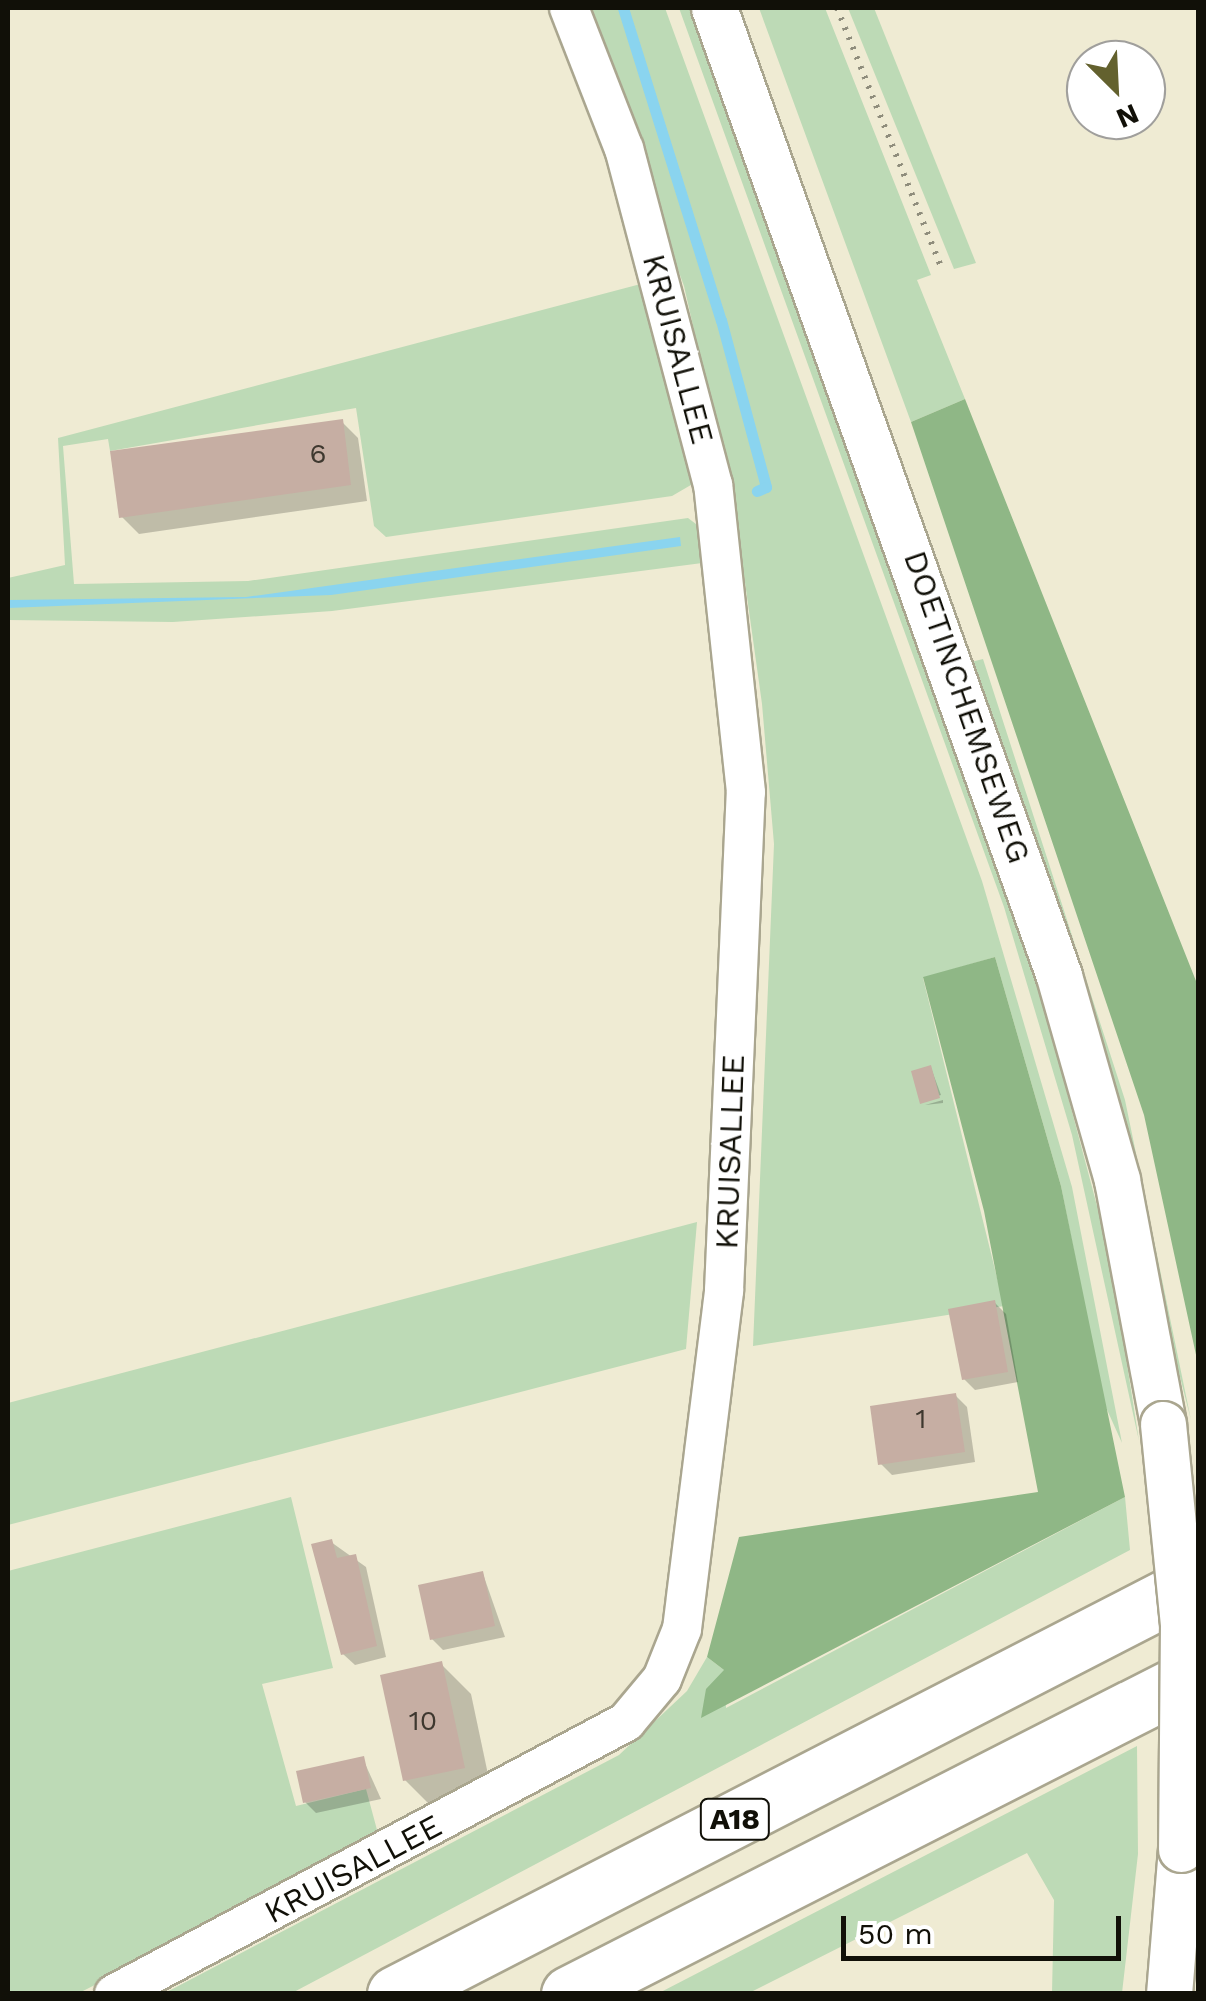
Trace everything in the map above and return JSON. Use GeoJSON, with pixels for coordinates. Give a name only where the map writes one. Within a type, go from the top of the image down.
{"type":"FeatureCollection","features":[{"type":"Feature","properties":{"kind":"highway","name":"A18"},"geometry":{"type":"LineString","coordinates":[[1075,1645],[1198,1563]]}},
{"type":"Feature","properties":{"kind":"highway","name":"A18"},"geometry":{"type":"LineString","coordinates":[[395,1994],[1198,1582]]}},
{"type":"Feature","properties":{"kind":"highway","name":"A18"},"geometry":{"type":"LineString","coordinates":[[569,1994],[1198,1674]]}},
{"type":"Feature","properties":{"kind":"street","name":"KRUISALLEE"},"geometry":{"type":"LineString","coordinates":[[114,1994],[626,1722],[662,1679],[682,1630],[724,1291],[746,792],[713,485],[624,149],[569,8]]}},
{"type":"Feature","properties":{"kind":"street","name":"DOETINCHEMSEWEG"},"geometry":{"type":"LineString","coordinates":[[714,8],[1059,976],[1117,1180],[1162,1424],[1183,1624],[1181,1849],[1169,1994]]}},
{"type":"Feature","properties":{"kind":"path"},"geometry":{"type":"LineString","coordinates":[[837,8],[941,266]]}},
{"type":"Feature","properties":{"kind":"green space"},"geometry":{"type":"Polygon","coordinates":[[[582,8],[665,8],[982,881],[1072,1187],[1122,1443],[1104,1403],[1061,1186],[995,957],[923,978],[1004,1306],[753,1346],[774,844],[762,704],[735,511],[684,286],[582,8]]]}},
{"type":"Feature","properties":{"kind":"green space"},"geometry":{"type":"Polygon","coordinates":[[[679,8],[692,8],[1030,953],[1110,1255],[1139,1441],[1072,1135],[1004,907],[679,8]]]}},
{"type":"Feature","properties":{"kind":"green space"},"geometry":{"type":"Polygon","coordinates":[[[759,8],[825,8],[931,275],[917,280],[965,399],[911,422],[759,8]]]}},
{"type":"Feature","properties":{"kind":"green space"},"geometry":{"type":"Polygon","coordinates":[[[848,8],[874,8],[976,263],[954,269],[848,8]]]}},
{"type":"Feature","properties":{"kind":"green space"},"geometry":{"type":"Polygon","coordinates":[[[652,281],[696,482],[672,496],[386,537],[374,526],[356,408],[110,451],[108,439],[63,446],[74,584],[248,581],[688,518],[704,530],[710,562],[332,611],[173,622],[8,620],[8,578],[65,565],[58,438],[652,281]]]}},
{"type":"Feature","properties":{"kind":"green space"},"geometry":{"type":"Polygon","coordinates":[[[965,399],[1198,986],[1198,1364],[1144,1115],[911,422],[965,399]]]}},
{"type":"Feature","properties":{"kind":"green space"},"geometry":{"type":"Polygon","coordinates":[[[983,659],[1125,1100],[1191,1420],[1074,960],[971,662],[983,659]]]}},
{"type":"Feature","properties":{"kind":"green space"},"geometry":{"type":"Polygon","coordinates":[[[995,957],[1061,1186],[1125,1497],[701,1718],[706,1689],[724,1670],[707,1657],[739,1537],[1038,1492],[984,1211],[923,977],[995,957]]]}},
{"type":"Feature","properties":{"kind":"green space"},"geometry":{"type":"Polygon","coordinates":[[[697,1222],[686,1349],[8,1525],[8,1403],[697,1222]]]}},
{"type":"Feature","properties":{"kind":"green space"},"geometry":{"type":"Polygon","coordinates":[[[291,1497],[333,1668],[262,1684],[296,1806],[366,1789],[380,1841],[79,1993],[8,1994],[8,1571],[291,1497]]]}},
{"type":"Feature","properties":{"kind":"green space"},"geometry":{"type":"Polygon","coordinates":[[[1125,1497],[1130,1550],[292,1993],[163,1994],[619,1755],[687,1691],[707,1657],[724,1670],[726,1708],[1125,1497]]]}},
{"type":"Feature","properties":{"kind":"green space"},"geometry":{"type":"Polygon","coordinates":[[[1137,1746],[1138,1854],[1122,1993],[1052,1993],[1054,1900],[1027,1853],[749,1993],[659,1993],[1137,1746]]]}},
{"type":"Feature","properties":{"kind":"water"},"geometry":{"type":"Polygon","coordinates":[[[680,537],[681,546],[331,595],[8,608],[8,600],[246,597],[680,537]]]}},
{"type":"Feature","properties":{"kind":"building"},"geometry":{"type":"Polygon","coordinates":[[[343,419],[351,485],[119,518],[110,451],[343,419]]]}},
{"type":"Feature","properties":{"kind":"building"},"geometry":{"type":"Polygon","coordinates":[[[931,1065],[940,1098],[920,1104],[911,1071],[931,1065]]]}},
{"type":"Feature","properties":{"kind":"building"},"geometry":{"type":"Polygon","coordinates":[[[995,1300],[1008,1372],[962,1380],[948,1309],[995,1300]]]}},
{"type":"Feature","properties":{"kind":"building"},"geometry":{"type":"Polygon","coordinates":[[[956,1393],[965,1452],[878,1465],[870,1406],[956,1393]]]}},
{"type":"Feature","properties":{"kind":"building"},"geometry":{"type":"Polygon","coordinates":[[[332,1539],[337,1558],[356,1554],[377,1646],[341,1655],[311,1544],[332,1539]]]}},
{"type":"Feature","properties":{"kind":"building"},"geometry":{"type":"Polygon","coordinates":[[[483,1571],[495,1626],[430,1640],[418,1585],[483,1571]]]}},
{"type":"Feature","properties":{"kind":"building"},"geometry":{"type":"Polygon","coordinates":[[[442,1661],[465,1768],[403,1781],[380,1675],[442,1661]]]}},
{"type":"Feature","properties":{"kind":"building"},"geometry":{"type":"Polygon","coordinates":[[[364,1756],[371,1788],[303,1803],[296,1771],[364,1756]]]}},
{"type":"Feature","properties":{"kind":"waterway"},"geometry":{"type":"LineString","coordinates":[[623,8],[721,320],[766,487],[757,491]]}}]}
